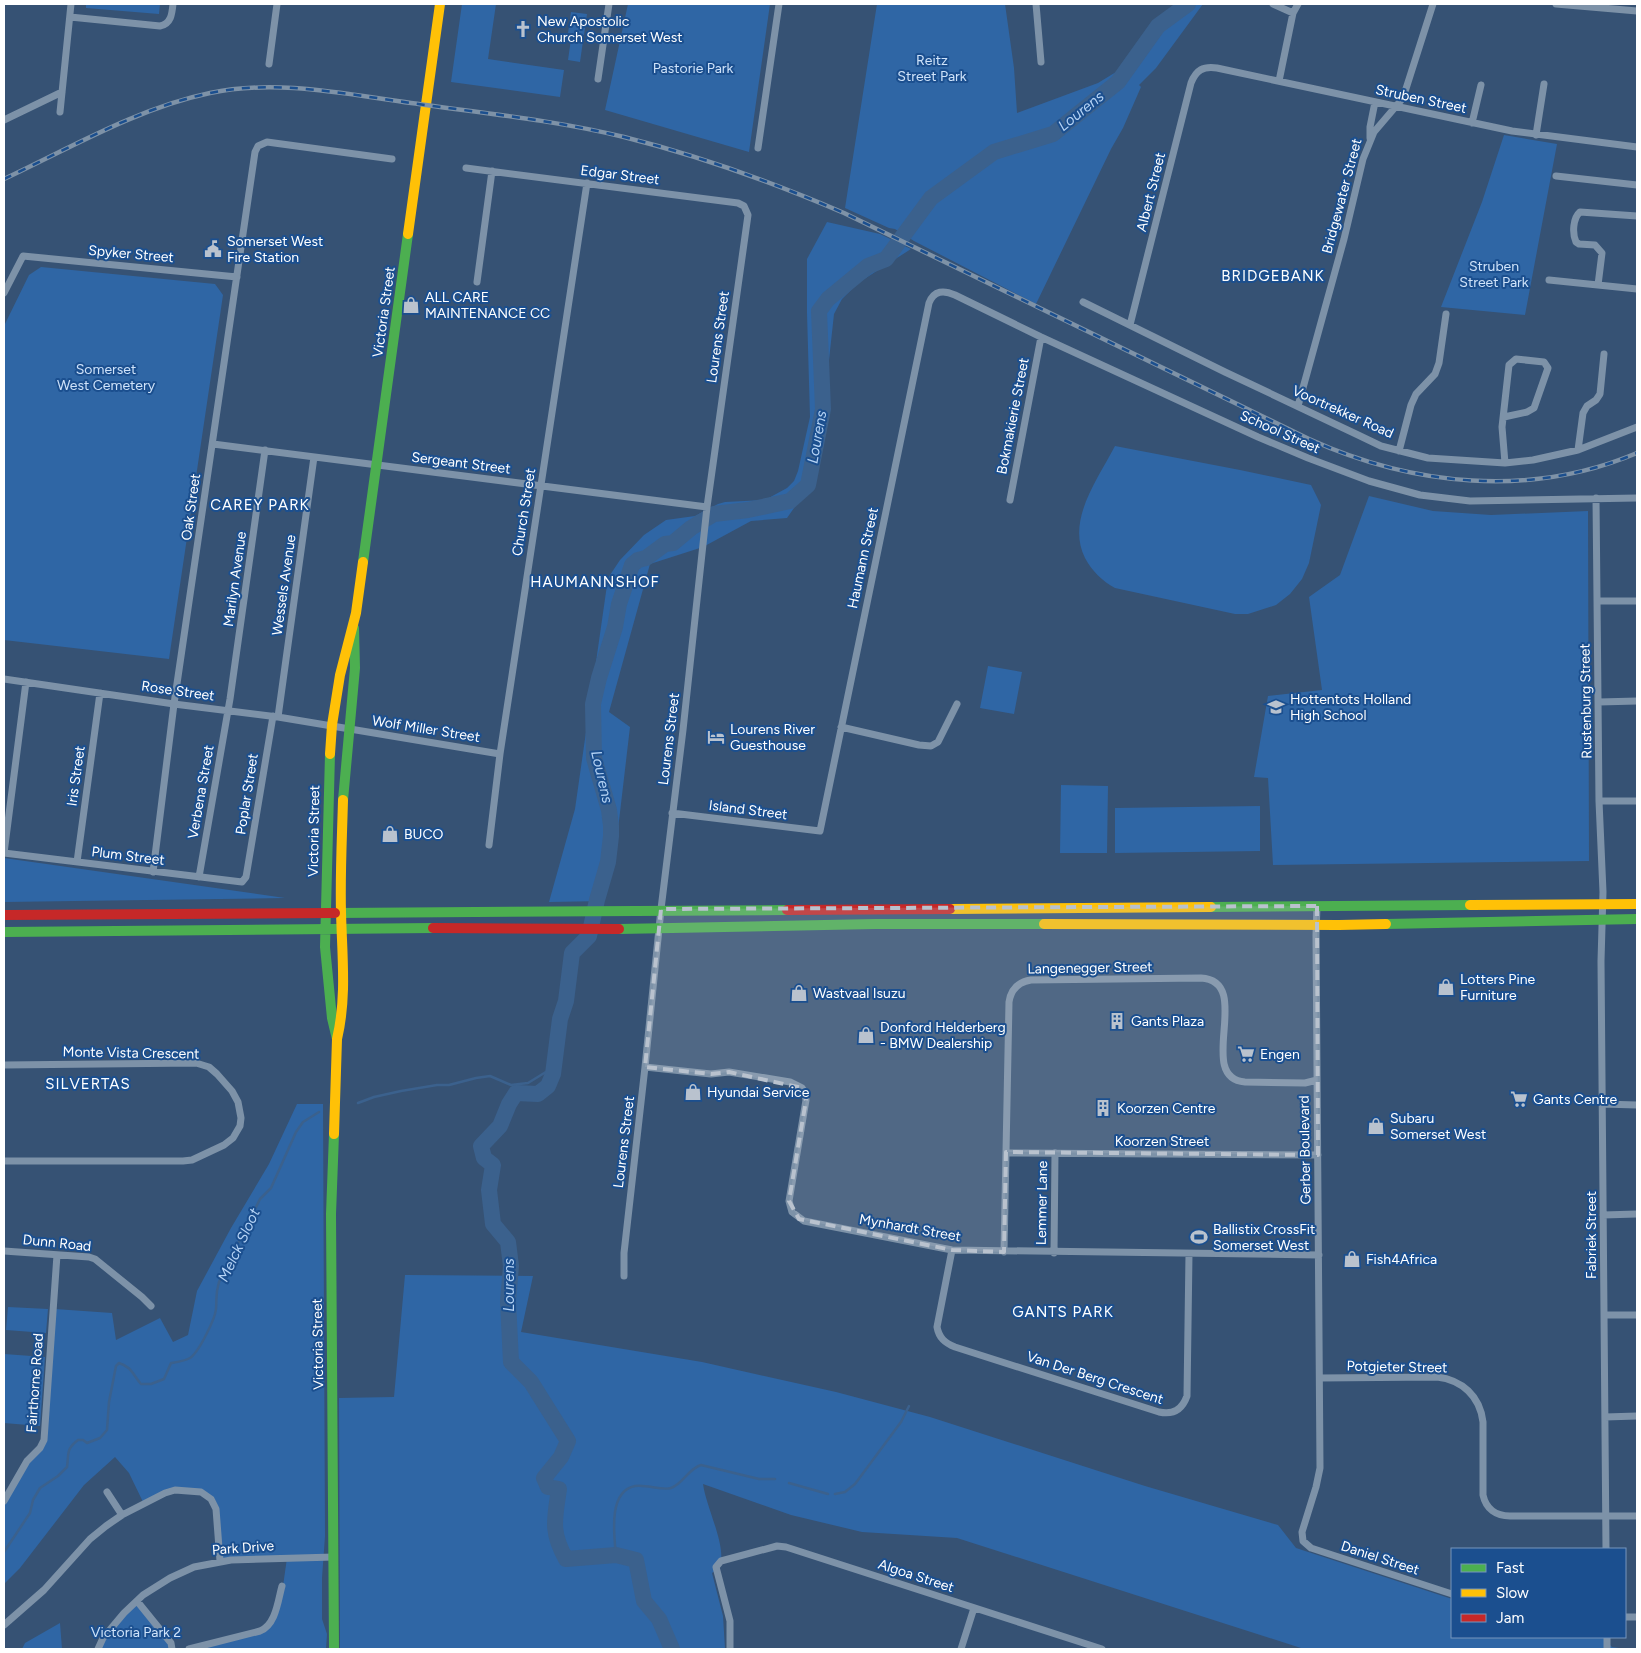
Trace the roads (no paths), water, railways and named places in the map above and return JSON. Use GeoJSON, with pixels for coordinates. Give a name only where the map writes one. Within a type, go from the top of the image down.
{"type":"FeatureCollection","features":[{"type":"Feature","properties":{"kind":"main road","name":"Victoria Street"},"geometry":{"type":"LineString","coordinates":[[337,1039],[332,1018],[325,947],[332,725],[343,662],[354,625],[440,4]]}},
{"type":"Feature","properties":{"kind":"main road","name":"Victoria Street"},"geometry":{"type":"LineString","coordinates":[[334,1649],[331,1214],[337,1039],[341,1020],[343,993],[344,794],[348,728],[355,665],[354,625]]}},
{"type":"Feature","properties":{"kind":"main road"},"geometry":{"type":"LineString","coordinates":[[4,914],[1637,904]]}},
{"type":"Feature","properties":{"kind":"main road"},"geometry":{"type":"LineString","coordinates":[[4,932],[342,928],[659,929],[875,924],[1318,924],[1339,926],[1472,921],[1637,920]]}},
{"type":"Feature","properties":{"kind":"street"},"geometry":{"type":"LineString","coordinates":[[60,112],[71,4]]}},
{"type":"Feature","properties":{"kind":"street"},"geometry":{"type":"LineString","coordinates":[[70,17],[160,26],[169,21],[173,4]]}},
{"type":"Feature","properties":{"kind":"street"},"geometry":{"type":"LineString","coordinates":[[269,64],[277,4]]}},
{"type":"Feature","properties":{"kind":"street"},"geometry":{"type":"LineString","coordinates":[[598,79],[609,4]]}},
{"type":"Feature","properties":{"kind":"street"},"geometry":{"type":"LineString","coordinates":[[758,148],[779,4]]}},
{"type":"Feature","properties":{"kind":"street"},"geometry":{"type":"LineString","coordinates":[[1036,4],[1042,62]]}},
{"type":"Feature","properties":{"kind":"street"},"geometry":{"type":"LineString","coordinates":[[1273,4],[1293,13]]}},
{"type":"Feature","properties":{"kind":"street"},"geometry":{"type":"LineString","coordinates":[[1279,82],[1293,13],[1298,4]]}},
{"type":"Feature","properties":{"kind":"street","name":"Bridgewater Street"},"geometry":{"type":"LineString","coordinates":[[1298,406],[1344,239],[1363,159],[1370,139],[1403,98],[1433,4]]}},
{"type":"Feature","properties":{"kind":"street"},"geometry":{"type":"LineString","coordinates":[[1556,4],[1637,11]]}},
{"type":"Feature","properties":{"kind":"street","name":"Struben Street"},"geometry":{"type":"LineString","coordinates":[[1201,69],[1207,67],[1536,135],[1637,147]]}},
{"type":"Feature","properties":{"kind":"street","name":"Albert Street"},"geometry":{"type":"LineString","coordinates":[[1130,325],[1192,83],[1194,76],[1201,69]]}},
{"type":"Feature","properties":{"kind":"street"},"geometry":{"type":"LineString","coordinates":[[1472,123],[1481,84]]}},
{"type":"Feature","properties":{"kind":"street"},"geometry":{"type":"LineString","coordinates":[[1536,135],[1544,84]]}},
{"type":"Feature","properties":{"kind":"street"},"geometry":{"type":"LineString","coordinates":[[4,120],[62,92]]}},
{"type":"Feature","properties":{"kind":"street"},"geometry":{"type":"LineString","coordinates":[[1370,139],[1370,127],[1375,102]]}},
{"type":"Feature","properties":{"kind":"street","name":"Oak Street"},"geometry":{"type":"LineString","coordinates":[[153,872],[174,704],[255,152],[258,146],[267,142],[392,158]]}},
{"type":"Feature","properties":{"kind":"street","name":"Edgar Street"},"geometry":{"type":"LineString","coordinates":[[466,168],[738,203],[744,206]]}},
{"type":"Feature","properties":{"kind":"street"},"geometry":{"type":"LineString","coordinates":[[477,282],[492,171]]}},
{"type":"Feature","properties":{"kind":"street"},"geometry":{"type":"LineString","coordinates":[[1556,176],[1637,185]]}},
{"type":"Feature","properties":{"kind":"street","name":"Church Street"},"geometry":{"type":"LineString","coordinates":[[489,845],[500,754],[587,183]]}},
{"type":"Feature","properties":{"kind":"street","name":"Lourens Street"},"geometry":{"type":"LineString","coordinates":[[624,1276],[624,1253],[702,547],[748,215],[744,206]]}},
{"type":"Feature","properties":{"kind":"street"},"geometry":{"type":"LineString","coordinates":[[1598,285],[1602,253],[1595,245],[1579,244],[1575,239],[1575,218],[1578,213],[1637,216]]}},
{"type":"Feature","properties":{"kind":"street","name":"Spyker Street"},"geometry":{"type":"LineString","coordinates":[[4,293],[23,256],[237,277]]}},
{"type":"Feature","properties":{"kind":"street"},"geometry":{"type":"LineString","coordinates":[[1549,280],[1637,289]]}},
{"type":"Feature","properties":{"kind":"street","name":"School Street"},"geometry":{"type":"LineString","coordinates":[[936,293],[946,291],[1041,337],[1274,444],[1369,481],[1420,495],[1454,500],[1523,501],[1637,498]]}},
{"type":"Feature","properties":{"kind":"street","name":"Haumann Street"},"geometry":{"type":"LineString","coordinates":[[820,831],[930,298],[936,293]]}},
{"type":"Feature","properties":{"kind":"street","name":"Voortrekker Road"},"geometry":{"type":"LineString","coordinates":[[1083,302],[1381,446],[1428,458],[1505,463],[1533,460],[1578,450],[1637,427]]}},
{"type":"Feature","properties":{"kind":"street"},"geometry":{"type":"LineString","coordinates":[[1399,451],[1408,415],[1416,394],[1435,374],[1439,363],[1446,314]]}},
{"type":"Feature","properties":{"kind":"street","name":"Bokmakierie Street"},"geometry":{"type":"LineString","coordinates":[[1010,500],[1041,337]]}},
{"type":"Feature","properties":{"kind":"street"},"geometry":{"type":"LineString","coordinates":[[1578,450],[1584,409],[1596,400],[1600,394],[1604,354]]}},
{"type":"Feature","properties":{"kind":"street"},"geometry":{"type":"LineString","coordinates":[[1504,417],[1528,412],[1534,408],[1548,368],[1544,362],[1516,359],[1511,362],[1502,427],[1505,463]]}},
{"type":"Feature","properties":{"kind":"street","name":"Sergeant Street"},"geometry":{"type":"LineString","coordinates":[[212,444],[541,485],[707,511]]}},
{"type":"Feature","properties":{"kind":"street","name":"Marilyn Avenue"},"geometry":{"type":"LineString","coordinates":[[228,711],[265,450]]}},
{"type":"Feature","properties":{"kind":"street","name":"Wessels Avenue"},"geometry":{"type":"LineString","coordinates":[[275,716],[314,457]]}},
{"type":"Feature","properties":{"kind":"street","name":"Rustenburg Street"},"geometry":{"type":"LineString","coordinates":[[1596,498],[1602,921]]}},
{"type":"Feature","properties":{"kind":"street"},"geometry":{"type":"LineString","coordinates":[[1597,601],[1637,601]]}},
{"type":"Feature","properties":{"kind":"street","name":"Rose Street"},"geometry":{"type":"LineString","coordinates":[[4,679],[174,704],[275,716],[348,728]]}},
{"type":"Feature","properties":{"kind":"street"},"geometry":{"type":"LineString","coordinates":[[4,853],[26,682]]}},
{"type":"Feature","properties":{"kind":"street","name":"Iris Street"},"geometry":{"type":"LineString","coordinates":[[77,862],[100,693]]}},
{"type":"Feature","properties":{"kind":"street"},"geometry":{"type":"LineString","coordinates":[[1599,702],[1637,701]]}},
{"type":"Feature","properties":{"kind":"street"},"geometry":{"type":"LineString","coordinates":[[841,727],[919,746],[931,746],[938,742],[956,704]]}},
{"type":"Feature","properties":{"kind":"street","name":"Verbena Street"},"geometry":{"type":"LineString","coordinates":[[199,877],[228,711]]}},
{"type":"Feature","properties":{"kind":"street","name":"Poplar Street"},"geometry":{"type":"LineString","coordinates":[[246,877],[275,716]]}},
{"type":"Feature","properties":{"kind":"street","name":"Wolf Miller Street"},"geometry":{"type":"LineString","coordinates":[[348,728],[500,754]]}},
{"type":"Feature","properties":{"kind":"street"},"geometry":{"type":"LineString","coordinates":[[1599,801],[1637,801]]}},
{"type":"Feature","properties":{"kind":"street","name":"Island Street"},"geometry":{"type":"LineString","coordinates":[[672,813],[820,831]]}},
{"type":"Feature","properties":{"kind":"street","name":"Plum Street"},"geometry":{"type":"LineString","coordinates":[[4,853],[236,882],[242,882],[246,877]]}},
{"type":"Feature","properties":{"kind":"street","name":"Gerber Boulevard"},"geometry":{"type":"LineString","coordinates":[[1303,1541],[1303,1528],[1320,1468],[1317,906]]}},
{"type":"Feature","properties":{"kind":"street","name":"Fabriek Street"},"geometry":{"type":"LineString","coordinates":[[1602,921],[1606,1548]]}},
{"type":"Feature","properties":{"kind":"street","name":"Langenegger Street"},"geometry":{"type":"LineString","coordinates":[[1004,1252],[1009,1002],[1013,989],[1026,981],[1201,978],[1211,980],[1219,986],[1224,994],[1224,1064],[1229,1075],[1237,1080],[1246,1082],[1305,1083],[1317,1080]]}},
{"type":"Feature","properties":{"kind":"street","name":"Monte Vista Crescent"},"geometry":{"type":"LineString","coordinates":[[4,1064],[196,1063],[209,1067],[232,1091],[238,1102],[241,1118],[238,1131],[229,1142],[192,1160],[4,1161]]}},
{"type":"Feature","properties":{"kind":"street","name":"Mynhardt Street"},"geometry":{"type":"LineString","coordinates":[[645,1067],[711,1074],[729,1072],[794,1083],[804,1091],[806,1100],[789,1202],[795,1216],[804,1221],[952,1250],[1319,1255]]}},
{"type":"Feature","properties":{"kind":"street"},"geometry":{"type":"LineString","coordinates":[[1602,1104],[1637,1104]]}},
{"type":"Feature","properties":{"kind":"street","name":"Koorzen Street"},"geometry":{"type":"LineString","coordinates":[[1006,1152],[1318,1155]]}},
{"type":"Feature","properties":{"kind":"street","name":"Lemmer Lane"},"geometry":{"type":"LineString","coordinates":[[1054,1252],[1055,1153]]}},
{"type":"Feature","properties":{"kind":"street"},"geometry":{"type":"LineString","coordinates":[[1603,1215],[1637,1214]]}},
{"type":"Feature","properties":{"kind":"street","name":"Van Der Berg Crescent"},"geometry":{"type":"LineString","coordinates":[[952,1250],[937,1327],[943,1341],[955,1347],[1168,1414],[1179,1409],[1187,1396],[1189,1254]]}},
{"type":"Feature","properties":{"kind":"street","name":"Dunn Road"},"geometry":{"type":"LineString","coordinates":[[4,1251],[89,1257],[98,1260],[151,1306]]}},
{"type":"Feature","properties":{"kind":"street","name":"Fairthorne Road"},"geometry":{"type":"LineString","coordinates":[[4,1501],[27,1461],[40,1448],[44,1440],[57,1255]]}},
{"type":"Feature","properties":{"kind":"street"},"geometry":{"type":"LineString","coordinates":[[1604,1315],[1637,1315]]}},
{"type":"Feature","properties":{"kind":"street","name":"Potgieter Street"},"geometry":{"type":"LineString","coordinates":[[1320,1378],[1436,1377],[1459,1383],[1471,1393],[1481,1411],[1483,1422],[1483,1495],[1486,1504],[1492,1511],[1506,1516],[1637,1516]]}},
{"type":"Feature","properties":{"kind":"street"},"geometry":{"type":"LineString","coordinates":[[1605,1417],[1637,1416]]}},
{"type":"Feature","properties":{"kind":"street"},"geometry":{"type":"LineString","coordinates":[[4,1625],[44,1590],[90,1539],[122,1515],[165,1493],[175,1490],[204,1493],[211,1499],[216,1509],[220,1561]]}},
{"type":"Feature","properties":{"kind":"street"},"geometry":{"type":"LineString","coordinates":[[107,1492],[122,1515]]}},
{"type":"Feature","properties":{"kind":"street","name":"Daniel Street"},"geometry":{"type":"LineString","coordinates":[[1303,1541],[1314,1549],[1451,1594]]}},
{"type":"Feature","properties":{"kind":"street","name":"Algoa Street"},"geometry":{"type":"LineString","coordinates":[[730,1649],[730,1621],[716,1567],[722,1561],[774,1546],[782,1546],[1102,1649]]}},
{"type":"Feature","properties":{"kind":"street","name":"Park Drive"},"geometry":{"type":"LineString","coordinates":[[98,1649],[103,1638],[124,1612],[153,1588],[182,1572],[200,1565],[220,1561],[334,1557]]}},
{"type":"Feature","properties":{"kind":"street"},"geometry":{"type":"LineString","coordinates":[[189,1649],[260,1631],[267,1627],[272,1620],[282,1586]]}},
{"type":"Feature","properties":{"kind":"street"},"geometry":{"type":"LineString","coordinates":[[137,1601],[171,1643],[172,1649]]}},
{"type":"Feature","properties":{"kind":"street"},"geometry":{"type":"LineString","coordinates":[[961,1649],[974,1608]]}},
{"type":"Feature","properties":{"kind":"waterway","name":"Lourens"},"geometry":{"type":"LineString","coordinates":[[672,1649],[659,1619],[644,1601],[636,1560],[616,1555],[566,1559],[561,1549],[555,1524],[559,1489],[548,1487],[544,1478],[561,1457],[568,1441],[531,1382],[511,1362],[508,1301],[511,1266],[508,1242],[493,1224],[489,1190],[493,1165],[484,1158],[481,1146],[500,1126],[516,1093],[538,1094],[548,1086],[553,1074],[560,1019],[566,1001],[572,953],[589,936],[608,862],[611,826],[609,810],[594,758],[593,704],[615,627],[619,604],[632,565],[638,560],[646,558],[665,544],[673,543],[691,528],[714,514],[748,510],[790,501],[808,485],[823,409],[819,311],[828,299],[868,266],[886,259],[931,198],[994,152],[1053,134],[1118,82],[1158,26],[1188,4]]}},
{"type":"Feature","properties":{"kind":"waterway","name":"Melck Sloot"},"geometry":{"type":"LineString","coordinates":[[358,1103],[401,1091],[449,1085],[490,1076],[511,1085],[528,1083],[554,1067]]}},
{"type":"Feature","properties":{"kind":"waterway","name":"Melck Sloot"},"geometry":{"type":"LineString","coordinates":[[4,1552],[30,1513],[33,1500],[40,1488],[58,1476],[67,1467],[69,1452],[72,1446],[78,1440],[83,1440],[87,1443],[100,1438],[107,1430],[109,1402],[116,1366],[119,1363],[127,1367],[141,1384],[151,1384],[164,1379],[171,1363],[188,1359],[194,1355],[213,1320],[219,1282],[260,1199],[271,1188],[296,1132],[303,1122],[319,1112]]}},
{"type":"Feature","properties":{"kind":"waterway"},"geometry":{"type":"LineString","coordinates":[[835,1494],[845,1492],[855,1484],[901,1422],[909,1406]]}},
{"type":"Feature","properties":{"kind":"waterway"},"geometry":{"type":"LineString","coordinates":[[616,1555],[614,1536],[615,1515],[620,1496],[626,1490],[635,1486],[671,1488],[701,1465],[759,1479],[775,1479]]}},
{"type":"Feature","properties":{"kind":"waterway"},"geometry":{"type":"LineString","coordinates":[[789,1483],[828,1494]]}},
{"type":"Feature","properties":{"kind":"railway"},"geometry":{"type":"LineString","coordinates":[[4,179],[105,130],[157,108],[210,93],[235,89],[260,87],[310,89],[545,121],[624,137],[736,170],[844,213],[1309,439],[1348,455],[1430,476],[1472,481],[1514,481],[1556,476],[1597,467],[1637,453]]}},
{"type":"Feature","properties":{"kind":"place","name":"New Apostolic Church Somerset West"},"geometry":{"type":"Point","coordinates":[523,29]}},
{"type":"Feature","properties":{"kind":"place","name":"Somerset West Fire Station"},"geometry":{"type":"Point","coordinates":[213,249]}},
{"type":"Feature","properties":{"kind":"place","name":"ALL CARE MAINTENANCE CC"},"geometry":{"type":"Point","coordinates":[411,305]}},
{"type":"Feature","properties":{"kind":"place","name":"Hottentots Holland High School"},"geometry":{"type":"Point","coordinates":[1276,707]}},
{"type":"Feature","properties":{"kind":"place","name":"Lourens River Guesthouse"},"geometry":{"type":"Point","coordinates":[716,737]}},
{"type":"Feature","properties":{"kind":"place","name":"BUCO"},"geometry":{"type":"Point","coordinates":[390,834]}},
{"type":"Feature","properties":{"kind":"place","name":"Lotters Pine Furniture"},"geometry":{"type":"Point","coordinates":[1446,987]}},
{"type":"Feature","properties":{"kind":"place","name":"Wastvaal Isuzu"},"geometry":{"type":"Point","coordinates":[799,993]}},
{"type":"Feature","properties":{"kind":"place","name":"Gants Plaza"},"geometry":{"type":"Point","coordinates":[1117,1021]}},
{"type":"Feature","properties":{"kind":"place","name":"Donford Helderberg - BMW Dealership"},"geometry":{"type":"Point","coordinates":[866,1035]}},
{"type":"Feature","properties":{"kind":"place","name":"Engen"},"geometry":{"type":"Point","coordinates":[1246,1054]}},
{"type":"Feature","properties":{"kind":"place","name":"Hyundai Service"},"geometry":{"type":"Point","coordinates":[693,1092]}},
{"type":"Feature","properties":{"kind":"place","name":"Gants Centre"},"geometry":{"type":"Point","coordinates":[1519,1099]}},
{"type":"Feature","properties":{"kind":"place","name":"Koorzen Centre"},"geometry":{"type":"Point","coordinates":[1103,1108]}},
{"type":"Feature","properties":{"kind":"place","name":"Subaru Somerset West"},"geometry":{"type":"Point","coordinates":[1376,1126]}},
{"type":"Feature","properties":{"kind":"place","name":"Ballistix CrossFit Somerset West"},"geometry":{"type":"Point","coordinates":[1199,1237]}},
{"type":"Feature","properties":{"kind":"place","name":"Fish4Africa"},"geometry":{"type":"Point","coordinates":[1352,1259]}},
{"type":"Feature","properties":{"kind":"district","name":"BRIDGEBANK"},"geometry":{"type":"Point","coordinates":[1273,276]}},
{"type":"Feature","properties":{"kind":"district","name":"CAREY PARK"},"geometry":{"type":"Point","coordinates":[260,505]}},
{"type":"Feature","properties":{"kind":"district","name":"HAUMANNSHOF"},"geometry":{"type":"Point","coordinates":[595,582]}},
{"type":"Feature","properties":{"kind":"district","name":"SILVERTAS"},"geometry":{"type":"Point","coordinates":[88,1084]}},
{"type":"Feature","properties":{"kind":"district","name":"GANTS PARK"},"geometry":{"type":"Point","coordinates":[1063,1312]}},
{"type":"Feature","properties":{"kind":"park label","name":"Pastorie Park"},"geometry":{"type":"Point","coordinates":[693,68]}},
{"type":"Feature","properties":{"kind":"park label","name":"Reitz Street Park"},"geometry":{"type":"Point","coordinates":[932,68]}},
{"type":"Feature","properties":{"kind":"park label","name":"Struben Street Park"},"geometry":{"type":"Point","coordinates":[1494,274]}},
{"type":"Feature","properties":{"kind":"park label","name":"Somerset West Cemetery"},"geometry":{"type":"Point","coordinates":[106,378]}},
{"type":"Feature","properties":{"kind":"park label","name":"Victoria Park 2"},"geometry":{"type":"Point","coordinates":[136,1632]}}]}
